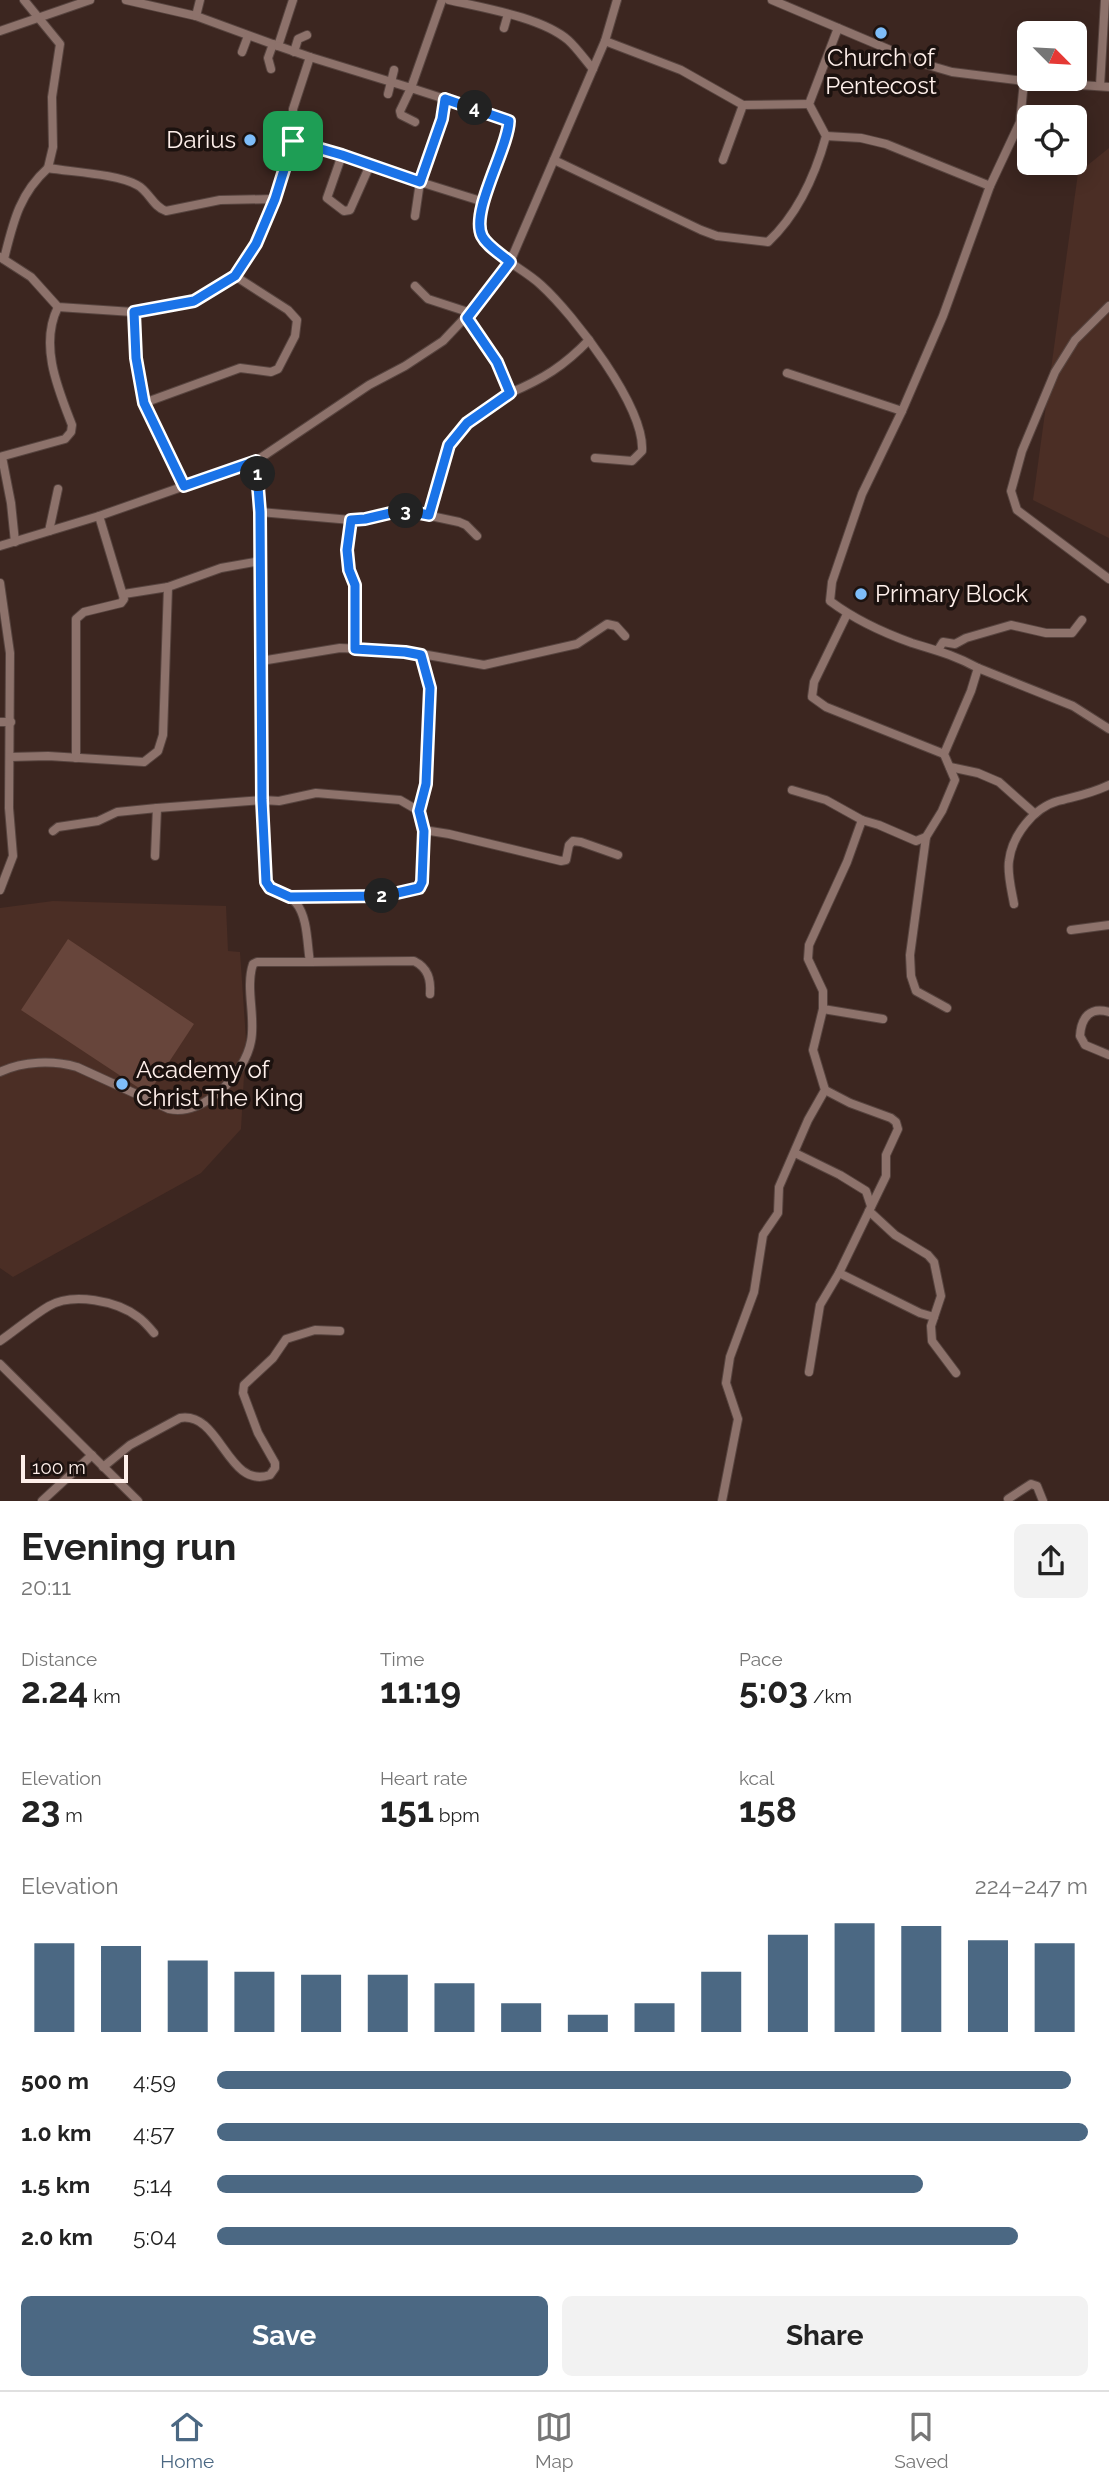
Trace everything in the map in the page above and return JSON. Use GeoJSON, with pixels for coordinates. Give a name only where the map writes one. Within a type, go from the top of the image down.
{"type":"FeatureCollection","features":[{"type":"Feature","properties":{"kind":"street"},"geometry":{"type":"LineString","coordinates":[[24,0],[60,44],[52,97],[53,147],[48,168],[22,198],[2,258],[31,277],[58,307],[134,312],[194,301],[235,276],[256,244],[275,199],[293,141],[293,109],[310,57]]}},
{"type":"Feature","properties":{"kind":"street"},"geometry":{"type":"LineString","coordinates":[[0,32],[90,0]]}},
{"type":"Feature","properties":{"kind":"street"},"geometry":{"type":"LineString","coordinates":[[126,0],[196,16],[294,52],[509,121],[484,202],[480,232],[484,239],[558,301],[589,340],[630,406],[643,440],[642,451],[632,461],[595,458]]}},
{"type":"Feature","properties":{"kind":"street"},"geometry":{"type":"LineString","coordinates":[[196,16],[200,0]]}},
{"type":"Feature","properties":{"kind":"street"},"geometry":{"type":"LineString","coordinates":[[271,69],[268,58],[293,0]]}},
{"type":"Feature","properties":{"kind":"street"},"geometry":{"type":"LineString","coordinates":[[415,122],[401,115],[400,111],[411,88],[442,0]]}},
{"type":"Feature","properties":{"kind":"street"},"geometry":{"type":"LineString","coordinates":[[449,0],[472,3],[551,30],[568,40],[593,69]]}},
{"type":"Feature","properties":{"kind":"street"},"geometry":{"type":"LineString","coordinates":[[0,546],[99,516],[256,461],[443,341],[469,315],[510,262],[605,41],[617,0]]}},
{"type":"Feature","properties":{"kind":"street"},"geometry":{"type":"LineString","coordinates":[[772,0],[921,63],[941,69],[1017,80]]}},
{"type":"Feature","properties":{"kind":"street"},"geometry":{"type":"LineString","coordinates":[[1087,86],[1105,87],[1105,0]]}},
{"type":"Feature","properties":{"kind":"street"},"geometry":{"type":"LineString","coordinates":[[504,28],[508,14]]}},
{"type":"Feature","properties":{"kind":"street"},"geometry":{"type":"LineString","coordinates":[[554,160],[701,230],[717,236],[768,242],[784,227],[816,168],[826,136],[809,104],[838,28]]}},
{"type":"Feature","properties":{"kind":"street"},"geometry":{"type":"LineString","coordinates":[[294,52],[298,39],[307,35]]}},
{"type":"Feature","properties":{"kind":"street"},"geometry":{"type":"LineString","coordinates":[[242,52],[248,36]]}},
{"type":"Feature","properties":{"kind":"street"},"geometry":{"type":"LineString","coordinates":[[605,41],[681,70],[743,105],[809,104]]}},
{"type":"Feature","properties":{"kind":"street"},"geometry":{"type":"LineString","coordinates":[[388,94],[394,70]]}},
{"type":"Feature","properties":{"kind":"street"},"geometry":{"type":"LineString","coordinates":[[1023,91],[1020,122],[990,186],[943,316],[862,494],[832,582],[830,601],[847,614],[910,642],[955,655],[978,668],[1063,702],[1109,729]]}},
{"type":"Feature","properties":{"kind":"street"},"geometry":{"type":"LineString","coordinates":[[415,216],[420,182],[442,119],[445,99]]}},
{"type":"Feature","properties":{"kind":"street"},"geometry":{"type":"LineString","coordinates":[[723,160],[743,105]]}},
{"type":"Feature","properties":{"kind":"street"},"geometry":{"type":"LineString","coordinates":[[826,136],[869,139],[886,144],[990,186]]}},
{"type":"Feature","properties":{"kind":"street"},"geometry":{"type":"LineString","coordinates":[[293,141],[484,202]]}},
{"type":"Feature","properties":{"kind":"street"},"geometry":{"type":"LineString","coordinates":[[342,155],[327,198],[344,211],[351,211],[370,165]]}},
{"type":"Feature","properties":{"kind":"street"},"geometry":{"type":"LineString","coordinates":[[48,168],[124,180],[139,185],[159,208],[166,211],[220,200],[275,199]]}},
{"type":"Feature","properties":{"kind":"street"},"geometry":{"type":"LineString","coordinates":[[144,403],[240,368],[271,372],[278,369],[295,336],[297,320],[288,310],[235,276]]}},
{"type":"Feature","properties":{"kind":"street"},"geometry":{"type":"LineString","coordinates":[[415,286],[428,299],[469,315],[497,362],[510,393]]}},
{"type":"Feature","properties":{"kind":"street"},"geometry":{"type":"LineString","coordinates":[[1109,306],[1075,340],[1055,372],[1022,451],[1011,491],[1017,510],[1109,579]]}},
{"type":"Feature","properties":{"kind":"street"},"geometry":{"type":"LineString","coordinates":[[15,541],[11,503],[1,457],[65,439],[71,432],[72,425],[55,379],[50,339],[51,321],[58,307]]}},
{"type":"Feature","properties":{"kind":"street"},"geometry":{"type":"LineString","coordinates":[[134,312],[136,358],[144,403],[184,486]]}},
{"type":"Feature","properties":{"kind":"street"},"geometry":{"type":"LineString","coordinates":[[429,515],[449,445],[467,423],[510,393],[544,379],[572,358],[589,340]]}},
{"type":"Feature","properties":{"kind":"street"},"geometry":{"type":"LineString","coordinates":[[787,373],[902,411]]}},
{"type":"Feature","properties":{"kind":"street"},"geometry":{"type":"LineString","coordinates":[[256,461],[260,512],[262,800],[266,882],[270,888],[290,897],[298,905],[303,916],[310,962]]}},
{"type":"Feature","properties":{"kind":"street"},"geometry":{"type":"LineString","coordinates":[[50,531],[58,489]]}},
{"type":"Feature","properties":{"kind":"street"},"geometry":{"type":"LineString","coordinates":[[260,512],[351,520],[403,510],[467,525],[477,536]]}},
{"type":"Feature","properties":{"kind":"street"},"geometry":{"type":"LineString","coordinates":[[76,758],[76,619],[84,612],[121,603],[124,594],[99,516]]}},
{"type":"Feature","properties":{"kind":"street"},"geometry":{"type":"LineString","coordinates":[[351,520],[347,550],[349,570],[355,585],[355,649]]}},
{"type":"Feature","properties":{"kind":"street"},"geometry":{"type":"LineString","coordinates":[[124,594],[168,587],[221,568],[260,561]]}},
{"type":"Feature","properties":{"kind":"street"},"geometry":{"type":"LineString","coordinates":[[0,583],[10,653],[10,757],[5,809],[13,856],[0,890]]}},
{"type":"Feature","properties":{"kind":"street"},"geometry":{"type":"LineString","coordinates":[[10,757],[48,756],[144,762],[158,751],[163,735],[168,587]]}},
{"type":"Feature","properties":{"kind":"street"},"geometry":{"type":"LineString","coordinates":[[847,614],[814,682],[813,697],[826,707],[944,754],[955,780],[942,811],[926,837],[910,955],[911,976],[916,991],[947,1008]]}},
{"type":"Feature","properties":{"kind":"street"},"geometry":{"type":"LineString","coordinates":[[938,650],[943,642],[955,644],[966,638],[1011,625],[1046,633],[1072,633],[1082,620]]}},
{"type":"Feature","properties":{"kind":"street"},"geometry":{"type":"LineString","coordinates":[[261,661],[340,648],[405,652],[484,665],[577,644],[607,625],[616,626],[625,636]]}},
{"type":"Feature","properties":{"kind":"street"},"geometry":{"type":"LineString","coordinates":[[290,897],[384,896],[419,888],[422,882],[424,831],[419,811],[426,784],[430,688],[421,655]]}},
{"type":"Feature","properties":{"kind":"street"},"geometry":{"type":"LineString","coordinates":[[944,754],[978,668]]}},
{"type":"Feature","properties":{"kind":"street"},"geometry":{"type":"LineString","coordinates":[[0,722],[11,722]]}},
{"type":"Feature","properties":{"kind":"street"},"geometry":{"type":"LineString","coordinates":[[950,767],[999,782],[1034,813]]}},
{"type":"Feature","properties":{"kind":"street"},"geometry":{"type":"LineString","coordinates":[[1014,904],[1009,861],[1017,839],[1034,813],[1056,802],[1085,796],[1109,785]]}},
{"type":"Feature","properties":{"kind":"street"},"geometry":{"type":"LineString","coordinates":[[792,790],[826,800],[862,820],[909,839],[916,841],[926,837]]}},
{"type":"Feature","properties":{"kind":"street"},"geometry":{"type":"LineString","coordinates":[[53,831],[58,827],[98,821],[117,813],[157,807],[279,801],[316,793],[400,800],[419,811]]}},
{"type":"Feature","properties":{"kind":"street"},"geometry":{"type":"LineString","coordinates":[[156,856],[157,807]]}},
{"type":"Feature","properties":{"kind":"street"},"geometry":{"type":"LineString","coordinates":[[810,1372],[820,1305],[839,1273],[886,1176],[886,1155],[898,1125],[891,1118],[850,1103],[825,1090],[813,1050],[823,1009],[822,985],[810,968],[807,952],[847,862],[862,820]]}},
{"type":"Feature","properties":{"kind":"street"},"geometry":{"type":"LineString","coordinates":[[424,831],[449,834],[561,861],[566,859],[569,845],[573,841],[618,855]]}},
{"type":"Feature","properties":{"kind":"street"},"geometry":{"type":"LineString","coordinates":[[1071,930],[1109,925]]}},
{"type":"Feature","properties":{"kind":"street"},"geometry":{"type":"LineString","coordinates":[[0,1072],[28,1064],[64,1063],[169,1109],[193,1109],[207,1102],[219,1091],[240,1066],[247,1052],[251,1040],[253,964],[257,962],[414,961],[429,975],[430,994]]}},
{"type":"Feature","properties":{"kind":"street"},"geometry":{"type":"LineString","coordinates":[[823,1009],[883,1019]]}},
{"type":"Feature","properties":{"kind":"street"},"geometry":{"type":"LineString","coordinates":[[1109,1012],[1098,1009],[1089,1012],[1081,1026],[1080,1036],[1086,1045],[1109,1055]]}},
{"type":"Feature","properties":{"kind":"street"},"geometry":{"type":"LineString","coordinates":[[722,1501],[738,1419],[730,1397],[726,1373],[754,1292],[763,1235],[778,1213],[779,1187],[808,1120],[825,1090]]}},
{"type":"Feature","properties":{"kind":"street"},"geometry":{"type":"LineString","coordinates":[[795,1153],[866,1191],[870,1209],[895,1235],[928,1255],[934,1262],[941,1296],[931,1326],[932,1341],[956,1373]]}},
{"type":"Feature","properties":{"kind":"street"},"geometry":{"type":"LineString","coordinates":[[839,1273],[920,1313],[934,1317]]}},
{"type":"Feature","properties":{"kind":"street"},"geometry":{"type":"LineString","coordinates":[[0,1341],[50,1305],[63,1301],[87,1300],[120,1307],[140,1317],[154,1332]]}},
{"type":"Feature","properties":{"kind":"street"},"geometry":{"type":"LineString","coordinates":[[103,1467],[130,1445],[180,1418],[187,1417],[194,1418],[213,1434],[231,1461],[239,1468],[259,1477],[270,1475],[275,1463],[258,1433],[243,1393],[244,1385],[273,1358],[286,1339],[315,1330],[340,1331]]}},
{"type":"Feature","properties":{"kind":"street"},"geometry":{"type":"LineString","coordinates":[[0,1365],[138,1501]]}},
{"type":"Feature","properties":{"kind":"street"},"geometry":{"type":"LineString","coordinates":[[42,1501],[92,1455]]}},
{"type":"Feature","properties":{"kind":"street"},"geometry":{"type":"LineString","coordinates":[[1008,1499],[1031,1485],[1037,1486],[1043,1501]]}},
{"type":"Feature","properties":{"kind":"shaded area"},"geometry":{"type":"Polygon","coordinates":[[[1109,148],[1109,538],[1033,500],[1078,175],[1087,175],[1087,166],[1109,148]]]}},
{"type":"Feature","properties":{"kind":"shaded area","name":"Academy of Christ The King"},"geometry":{"type":"Polygon","coordinates":[[[53,901],[226,906],[228,951],[240,952],[246,1040],[241,1129],[201,1173],[13,1277],[0,1268],[0,908],[53,901]]]}},
{"type":"Feature","properties":{"kind":"shaded area"},"geometry":{"type":"Polygon","coordinates":[[[68,939],[194,1024],[148,1094],[21,1010],[68,939]]]}},
{"type":"Feature","properties":{"kind":"place","name":"Church of Pentecost"},"geometry":{"type":"Point","coordinates":[881,33]}},
{"type":"Feature","properties":{"kind":"place","name":"Darius"},"geometry":{"type":"Point","coordinates":[250,140]}},
{"type":"Feature","properties":{"kind":"place","name":"Primary Block"},"geometry":{"type":"Point","coordinates":[861,594]}},
{"type":"Feature","properties":{"kind":"place","name":"Academy of Christ The King"},"geometry":{"type":"Point","coordinates":[122,1084]}},
{"type":"Feature","properties":{"kind":"route"},"geometry":{"type":"LineString","coordinates":[[445,99],[509,121],[484,202],[480,232],[484,239],[510,262],[467,318],[497,362],[510,393],[467,423],[449,445],[429,515],[403,510],[351,520],[347,550],[349,570],[355,585],[355,649],[421,655],[430,688],[426,784],[419,811],[424,831],[422,882],[419,888],[413,891],[384,896],[290,897],[270,888],[266,882],[262,800],[260,512],[256,461],[184,486],[144,403],[136,358],[134,312],[194,301],[235,276],[256,244],[275,199],[293,141],[420,182],[442,119],[445,99]]}}]}
